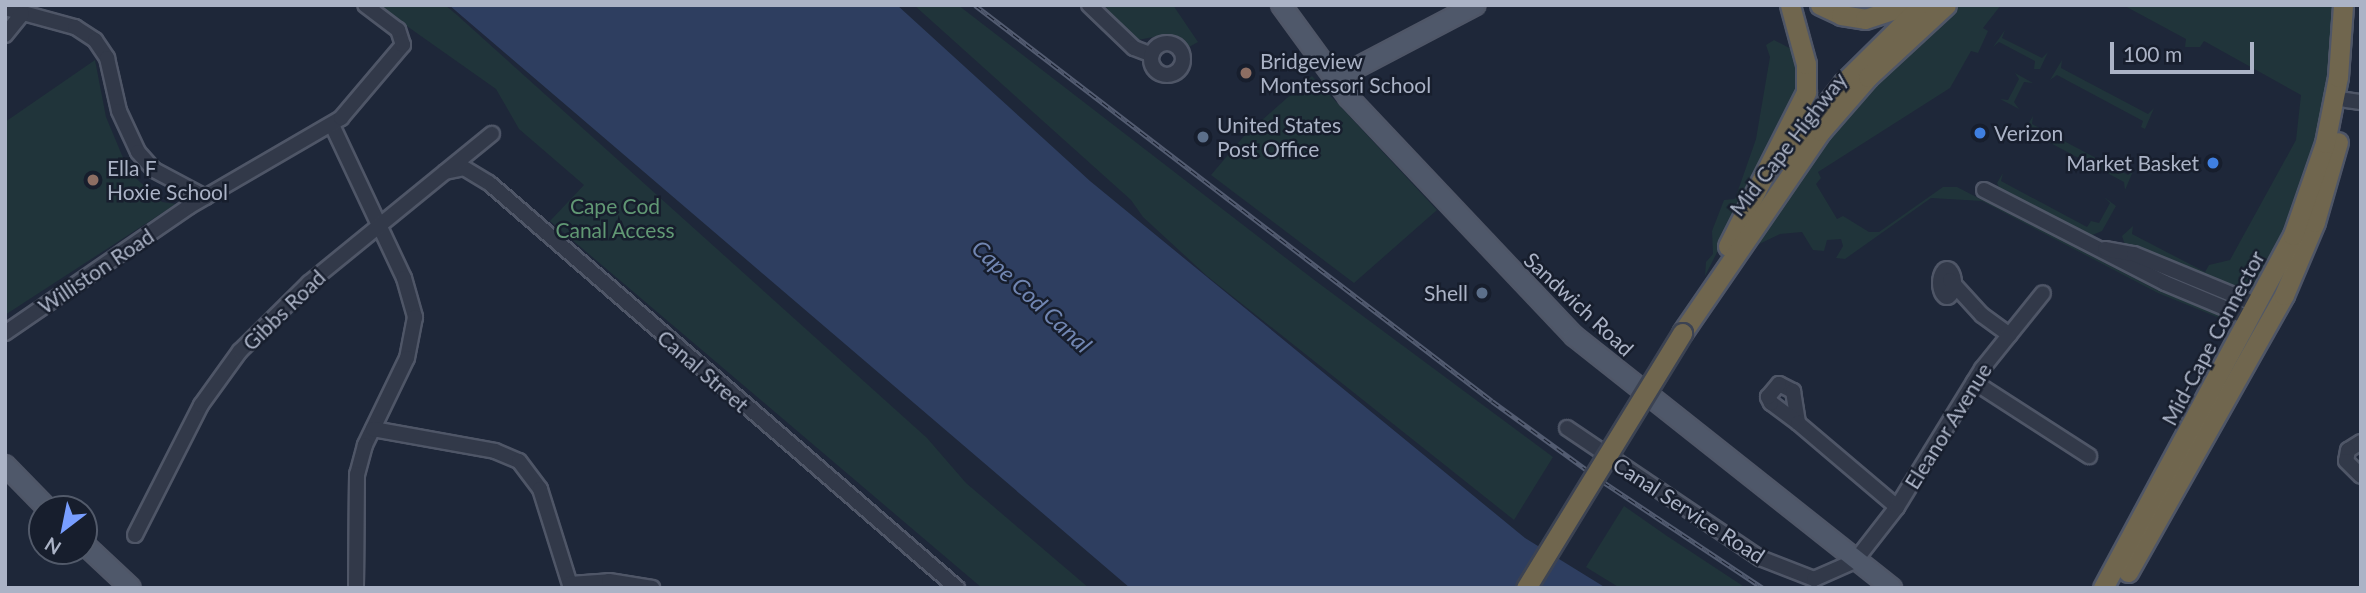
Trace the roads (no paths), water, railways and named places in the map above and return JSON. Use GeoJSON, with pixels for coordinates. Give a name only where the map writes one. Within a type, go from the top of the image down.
{"type":"FeatureCollection","features":[{"type":"Feature","properties":{"kind":"highway"},"geometry":{"type":"LineString","coordinates":[[1708,291],[1754,187],[1803,101],[1805,64],[1790,5]]}},
{"type":"Feature","properties":{"kind":"highway"},"geometry":{"type":"LineString","coordinates":[[1819,5],[1841,15],[1865,19],[1907,5]]}},
{"type":"Feature","properties":{"kind":"highway","name":"Mid Cape Highway"},"geometry":{"type":"LineString","coordinates":[[1708,291],[1753,206],[1799,137],[1844,82],[1922,5]]}},
{"type":"Feature","properties":{"kind":"highway","name":"Mid Cape Highway"},"geometry":{"type":"LineString","coordinates":[[1526,588],[1708,291],[1821,131],[1868,77],[1945,5]]}},
{"type":"Feature","properties":{"kind":"highway"},"geometry":{"type":"LineString","coordinates":[[2343,5],[2347,100]]}},
{"type":"Feature","properties":{"kind":"highway"},"geometry":{"type":"LineString","coordinates":[[2347,100],[2354,5]]}},
{"type":"Feature","properties":{"kind":"highway","name":"Mid-Cape Connector"},"geometry":{"type":"LineString","coordinates":[[2103,588],[2315,222],[2347,100]]}},
{"type":"Feature","properties":{"kind":"highway","name":"Mid-Cape Connector"},"geometry":{"type":"LineString","coordinates":[[2119,588],[2262,317]]}},
{"type":"Feature","properties":{"kind":"main road","name":"Sandwich Road"},"geometry":{"type":"LineString","coordinates":[[1281,5],[1333,80],[1574,336],[1892,588]]}},
{"type":"Feature","properties":{"kind":"main road"},"geometry":{"type":"LineString","coordinates":[[1333,80],[1476,5]]}},
{"type":"Feature","properties":{"kind":"main road"},"geometry":{"type":"LineString","coordinates":[[5,465],[34,495]]}},
{"type":"Feature","properties":{"kind":"main road"},"geometry":{"type":"LineString","coordinates":[[98,557],[131,588]]}},
{"type":"Feature","properties":{"kind":"street","name":"Williston Road"},"geometry":{"type":"LineString","coordinates":[[5,333],[205,197],[332,125],[400,50],[403,40],[398,30],[365,5]]}},
{"type":"Feature","properties":{"kind":"street"},"geometry":{"type":"LineString","coordinates":[[1089,5],[1134,48],[1152,55]]}},
{"type":"Feature","properties":{"kind":"street"},"geometry":{"type":"LineString","coordinates":[[5,8],[75,27],[95,40],[107,58],[121,118],[138,152],[154,170],[205,197]]}},
{"type":"Feature","properties":{"kind":"street"},"geometry":{"type":"LineString","coordinates":[[5,35],[22,14]]}},
{"type":"Feature","properties":{"kind":"street"},"geometry":{"type":"LineString","coordinates":[[332,125],[409,291],[415,317],[407,358],[361,458],[355,491],[356,588]]}},
{"type":"Feature","properties":{"kind":"street","name":"Gibbs Road"},"geometry":{"type":"LineString","coordinates":[[135,535],[193,420],[230,364],[287,302],[492,134]]}},
{"type":"Feature","properties":{"kind":"street","name":"Canal Street"},"geometry":{"type":"LineString","coordinates":[[445,172],[464,168],[481,176],[957,588]]}},
{"type":"Feature","properties":{"kind":"street"},"geometry":{"type":"LineString","coordinates":[[1984,190],[2100,249],[2134,254],[2262,317]]}},
{"type":"Feature","properties":{"kind":"street"},"geometry":{"type":"LineString","coordinates":[[1950,280],[1982,315],[2010,335]]}},
{"type":"Feature","properties":{"kind":"street","name":"Eleanor Avenue"},"geometry":{"type":"LineString","coordinates":[[1855,561],[1898,507],[1974,382],[2043,293]]}},
{"type":"Feature","properties":{"kind":"street"},"geometry":{"type":"LineString","coordinates":[[1974,382],[2089,456]]}},
{"type":"Feature","properties":{"kind":"street"},"geometry":{"type":"LineString","coordinates":[[1798,423],[1898,507]]}},
{"type":"Feature","properties":{"kind":"street","name":"Canal Service Road"},"geometry":{"type":"LineString","coordinates":[[1567,428],[1695,517],[1782,568],[1814,579],[1855,561]]}},
{"type":"Feature","properties":{"kind":"street"},"geometry":{"type":"LineString","coordinates":[[373,429],[495,451],[519,461],[540,489],[570,586],[609,581],[652,588]]}},
{"type":"Feature","properties":{"kind":"street"},"geometry":{"type":"LineString","coordinates":[[2361,442],[2348,450],[2346,461],[2351,471],[2361,476]]}},
{"type":"Feature","properties":{"kind":"water","name":"Cape Cod Canal"},"geometry":{"type":"Polygon","coordinates":[[[449,5],[897,5],[1090,181],[1525,538],[1606,588],[1130,588],[449,5]]]}},
{"type":"Feature","properties":{"kind":"railway"},"geometry":{"type":"LineString","coordinates":[[975,5],[1492,401],[1602,481],[1763,588]]}},
{"type":"Feature","properties":{"kind":"place","name":"Bridgeview Montessori School"},"geometry":{"type":"Point","coordinates":[1246,73]}},
{"type":"Feature","properties":{"kind":"place","name":"Verizon"},"geometry":{"type":"Point","coordinates":[1980,133]}},
{"type":"Feature","properties":{"kind":"place","name":"United States Post Office"},"geometry":{"type":"Point","coordinates":[1203,137]}},
{"type":"Feature","properties":{"kind":"place","name":"Market Basket"},"geometry":{"type":"Point","coordinates":[2213,163]}},
{"type":"Feature","properties":{"kind":"place","name":"Ella F Hoxie School"},"geometry":{"type":"Point","coordinates":[93,180]}},
{"type":"Feature","properties":{"kind":"place","name":"Shell"},"geometry":{"type":"Point","coordinates":[1482,293]}},
{"type":"Feature","properties":{"kind":"park label","name":"Cape Cod Canal Access"},"geometry":{"type":"Point","coordinates":[615,218]}}]}
